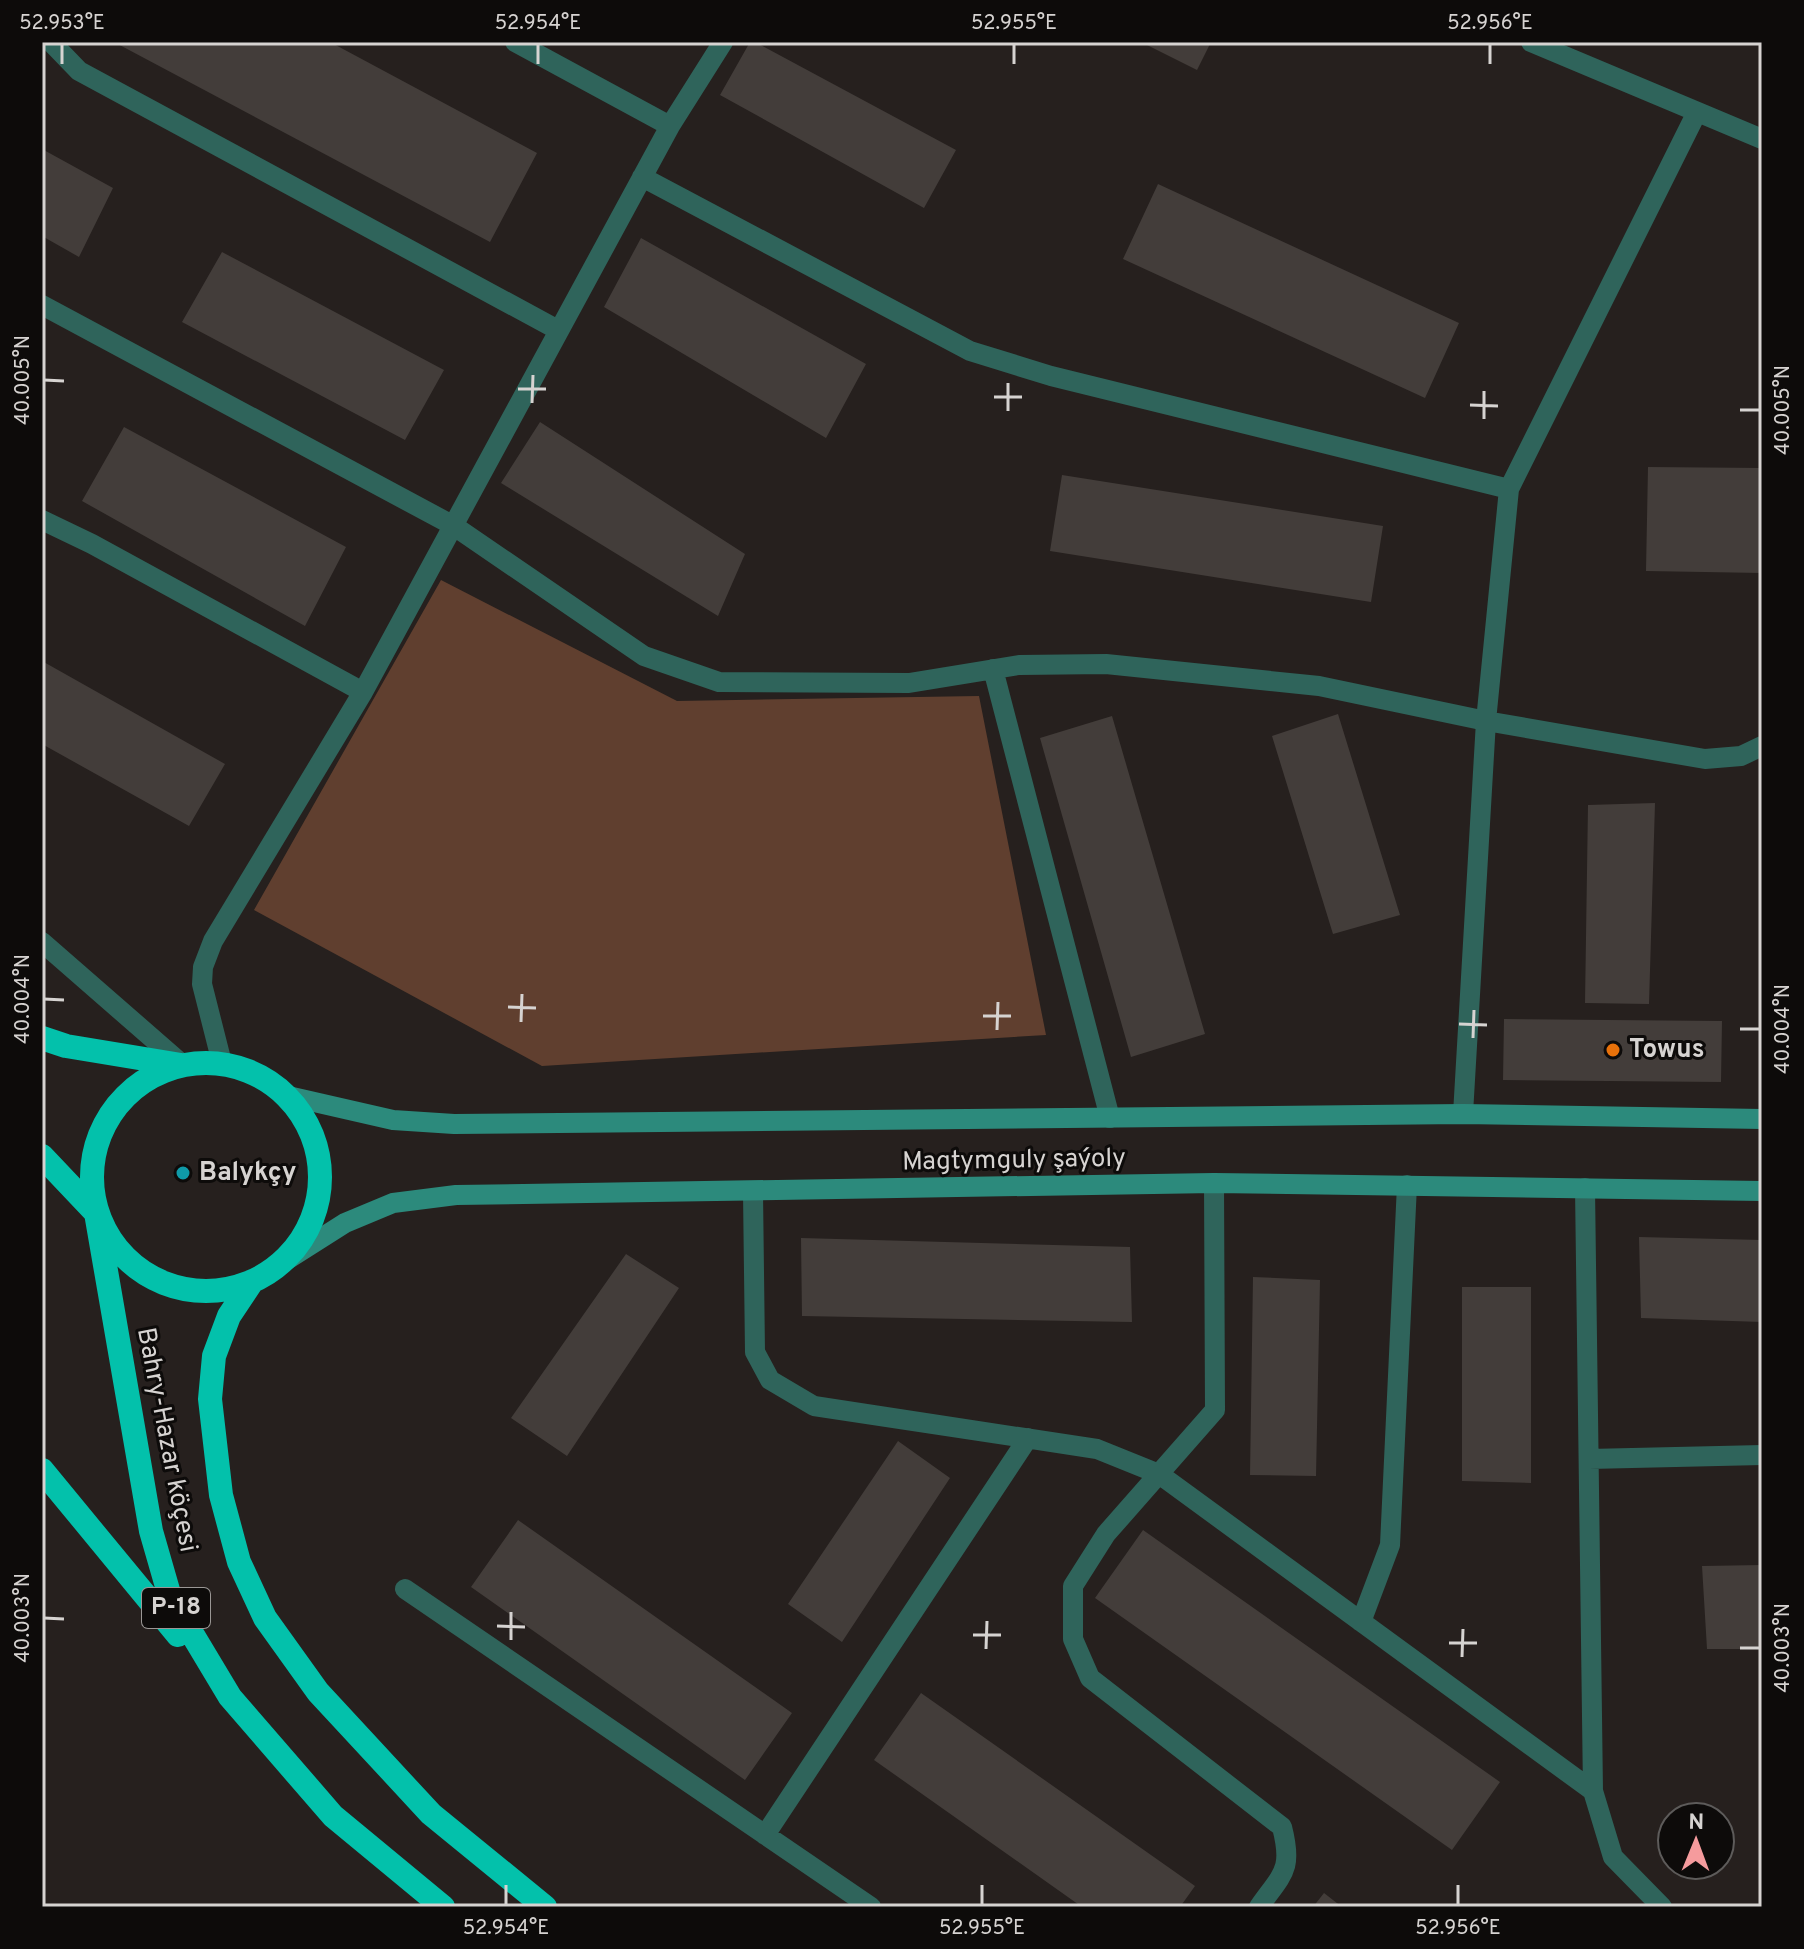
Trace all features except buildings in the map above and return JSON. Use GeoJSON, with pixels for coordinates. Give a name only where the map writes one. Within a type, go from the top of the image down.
{"type":"FeatureCollection","features":[{"type":"Feature","properties":{"kind":"highway","name":"P-18"},"geometry":{"type":"LineString","coordinates":[[42,1038],[66,1046],[183,1065],[222,1063],[257,1074],[288,1096],[309,1127],[320,1162],[319,1199],[306,1234],[282,1263],[251,1283],[214,1292],[177,1288],[142,1273],[114,1246],[96,1213],[42,1156]]}},
{"type":"Feature","properties":{"kind":"highway","name":"P-18"},"geometry":{"type":"LineString","coordinates":[[96,1213],[91,1174],[98,1136],[117,1103],[147,1079],[183,1065]]}},
{"type":"Feature","properties":{"kind":"highway","name":"Bahry-Hazar köçesi"},"geometry":{"type":"LineString","coordinates":[[96,1213],[151,1531],[170,1597],[230,1697],[333,1816],[443,1907]]}},
{"type":"Feature","properties":{"kind":"highway","name":"Bahry-Hazar köçesi"},"geometry":{"type":"LineString","coordinates":[[251,1283],[229,1316],[214,1356],[210,1399],[221,1495],[239,1562],[265,1618],[318,1692],[431,1814],[545,1907]]}},
{"type":"Feature","properties":{"kind":"highway"},"geometry":{"type":"LineString","coordinates":[[42,1470],[230,1697]]}},
{"type":"Feature","properties":{"kind":"street"},"geometry":{"type":"LineString","coordinates":[[51,42],[79,71],[558,330]]}},
{"type":"Feature","properties":{"kind":"street"},"geometry":{"type":"LineString","coordinates":[[515,42],[670,126]]}},
{"type":"Feature","properties":{"kind":"street"},"geometry":{"type":"LineString","coordinates":[[222,1063],[202,984],[203,967],[213,941],[363,692],[670,126],[723,42]]}},
{"type":"Feature","properties":{"kind":"street"},"geometry":{"type":"LineString","coordinates":[[1531,42],[1762,139]]}},
{"type":"Feature","properties":{"kind":"street"},"geometry":{"type":"LineString","coordinates":[[1463,1114],[1486,721],[1509,489],[1697,112]]}},
{"type":"Feature","properties":{"kind":"street"},"geometry":{"type":"LineString","coordinates":[[642,177],[970,351],[1051,376],[1509,489]]}},
{"type":"Feature","properties":{"kind":"street"},"geometry":{"type":"LineString","coordinates":[[42,305],[454,526],[644,656],[719,682],[909,683],[1019,665],[1106,664],[1319,686],[1486,721],[1705,759],[1741,756],[1762,746]]}},
{"type":"Feature","properties":{"kind":"street"},"geometry":{"type":"LineString","coordinates":[[42,520],[92,544],[363,692]]}},
{"type":"Feature","properties":{"kind":"street"},"geometry":{"type":"LineString","coordinates":[[993,669],[1110,1118]]}},
{"type":"Feature","properties":{"kind":"street"},"geometry":{"type":"LineString","coordinates":[[42,942],[183,1065]]}},
{"type":"Feature","properties":{"kind":"street","name":"Magtymguly şaýoly"},"geometry":{"type":"LineString","coordinates":[[288,1096],[393,1120],[454,1124],[1463,1114],[1762,1119]]}},
{"type":"Feature","properties":{"kind":"street"},"geometry":{"type":"LineString","coordinates":[[1214,1183],[1215,1410],[1106,1534],[1073,1586],[1073,1639],[1090,1678],[1282,1827],[1288,1852],[1285,1870],[1259,1907]]}},
{"type":"Feature","properties":{"kind":"street","name":"Magtymguly şaýoly"},"geometry":{"type":"LineString","coordinates":[[282,1263],[345,1223],[393,1203],[456,1195],[1214,1183],[1762,1191]]}},
{"type":"Feature","properties":{"kind":"street"},"geometry":{"type":"LineString","coordinates":[[1361,1622],[1390,1545],[1407,1185]]}},
{"type":"Feature","properties":{"kind":"street"},"geometry":{"type":"LineString","coordinates":[[1585,1188],[1593,1791],[1613,1857],[1662,1907]]}},
{"type":"Feature","properties":{"kind":"street"},"geometry":{"type":"LineString","coordinates":[[753,1192],[755,1352],[770,1380],[814,1406],[1097,1449],[1159,1474],[1593,1791]]}},
{"type":"Feature","properties":{"kind":"street"},"geometry":{"type":"LineString","coordinates":[[765,1835],[1028,1438]]}},
{"type":"Feature","properties":{"kind":"street"},"geometry":{"type":"LineString","coordinates":[[1589,1459],[1762,1455]]}},
{"type":"Feature","properties":{"kind":"street"},"geometry":{"type":"LineString","coordinates":[[405,1589],[871,1907]]}},
{"type":"Feature","properties":{"kind":"shaded area"},"geometry":{"type":"Polygon","coordinates":[[[441,580],[677,701],[979,696],[1046,1035],[542,1066],[254,910],[441,580]]]}},
{"type":"Feature","properties":{"kind":"place","name":"Towus"},"geometry":{"type":"Point","coordinates":[1613,1050]}},
{"type":"Feature","properties":{"kind":"place","name":"Balykçy"},"geometry":{"type":"Point","coordinates":[183,1173]}}]}
